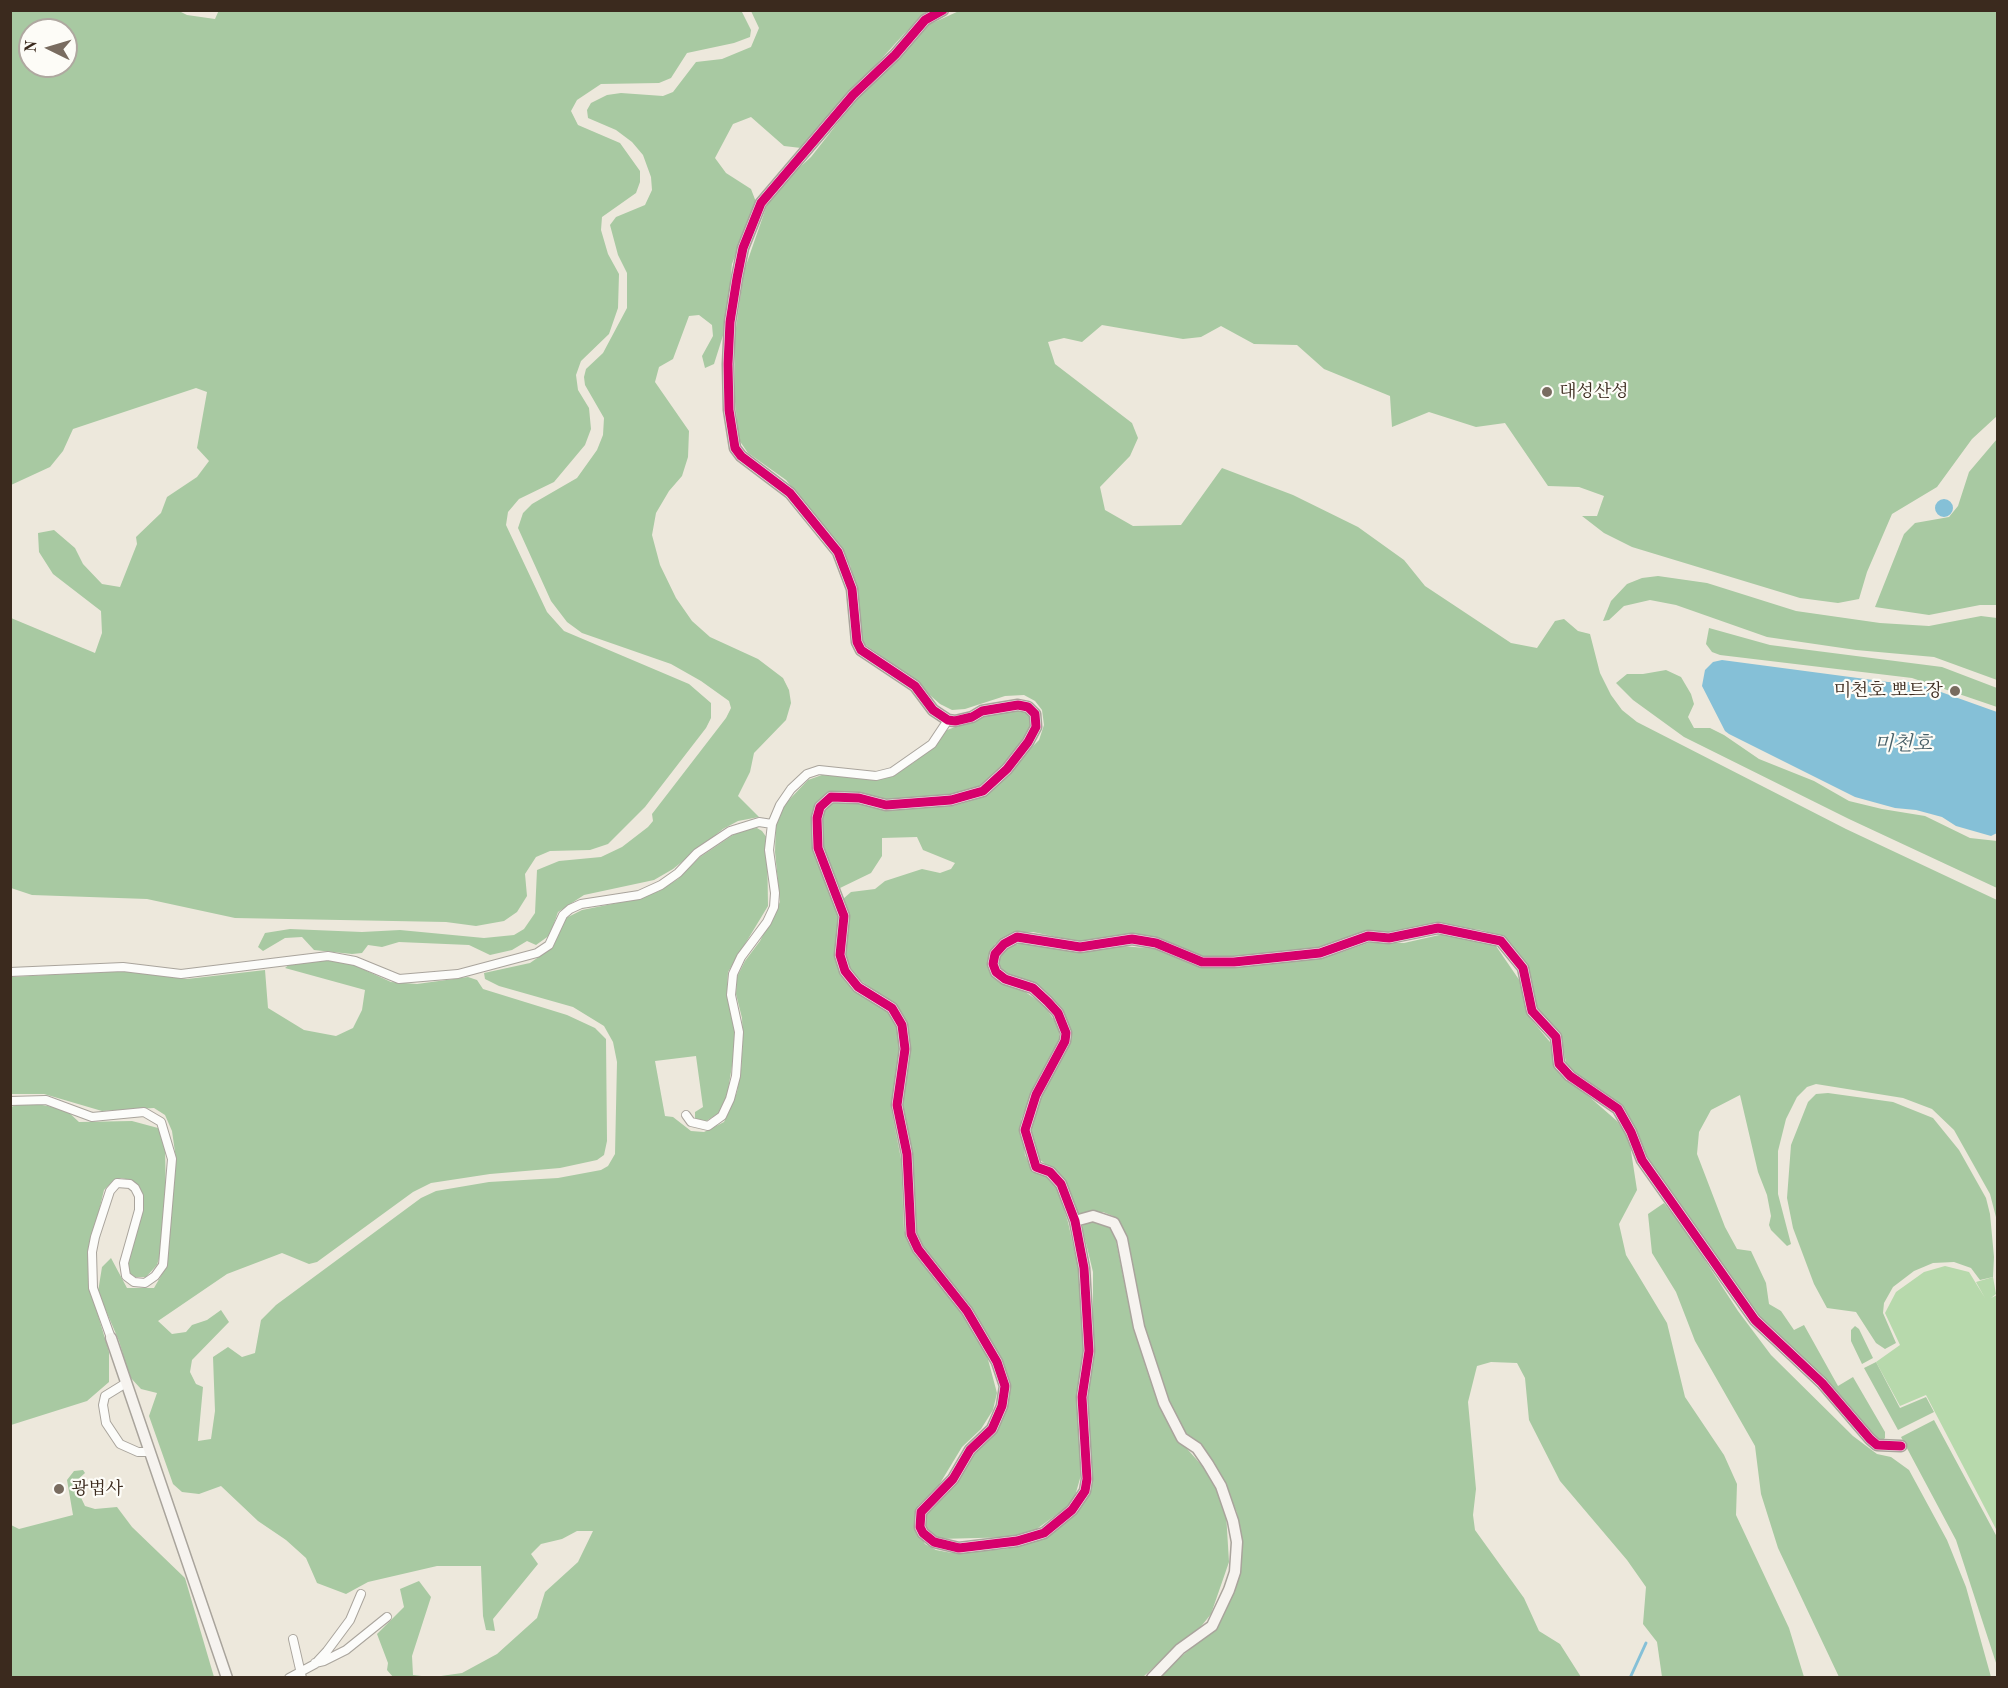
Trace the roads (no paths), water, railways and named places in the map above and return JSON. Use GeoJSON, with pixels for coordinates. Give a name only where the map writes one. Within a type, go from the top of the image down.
{"type":"FeatureCollection","features":[{"type":"Feature","properties":{"kind":"street"},"geometry":{"type":"LineString","coordinates":[[943,10],[925,20],[895,55],[854,94],[761,203],[743,248],[730,322],[728,364],[729,410],[735,448],[741,456],[789,493],[838,552],[852,589],[857,642],[861,650],[915,686],[933,710],[948,720],[955,721],[972,717],[982,711],[1018,705],[1028,707],[1035,714],[1036,727],[1007,769],[983,790],[951,800],[886,805],[859,798],[831,797],[820,807],[816,832],[823,865],[844,915],[840,955],[845,971],[858,987],[892,1008],[902,1025],[904,1059],[897,1105],[907,1154],[911,1233],[918,1249],[968,1311],[997,1362],[1005,1386],[1002,1406],[992,1429],[969,1450],[953,1479],[921,1512],[920,1527],[934,1542],[949,1547],[976,1547],[1017,1541],[1044,1533],[1072,1510],[1084,1491],[1086,1438],[1082,1397],[1089,1351],[1084,1268],[1075,1221],[1058,1178],[1036,1167],[1025,1130],[1036,1095],[1065,1041],[1065,1026],[1058,1013],[1033,988],[1005,979],[996,972],[993,964],[995,954],[1004,944],[1017,938],[1080,948],[1132,939],[1156,943],[1176,950],[1189,958],[1213,962],[1320,953],[1368,936],[1389,938],[1438,928],[1501,941],[1522,968],[1532,1011],[1556,1037],[1559,1064],[1570,1076],[1618,1109],[1631,1132],[1642,1160],[1755,1320],[1822,1383],[1877,1445],[1901,1446]]}},
{"type":"Feature","properties":{"kind":"street"},"geometry":{"type":"LineString","coordinates":[[686,1114],[691,1122],[708,1126],[722,1116],[730,1099],[736,1076],[739,1032],[731,995],[733,974],[741,957],[767,922],[774,907],[775,893],[769,850],[772,824],[791,789],[807,774],[819,770],[876,776],[892,772],[932,744],[948,720]]}},
{"type":"Feature","properties":{"kind":"street"},"geometry":{"type":"LineString","coordinates":[[10,972],[123,967],[181,974],[328,956],[355,961],[399,979],[458,974],[537,953],[549,945],[563,915],[570,909],[581,904],[639,895],[662,885],[678,873],[697,853],[730,831],[759,822],[772,824]]}},
{"type":"Feature","properties":{"kind":"street"},"geometry":{"type":"LineString","coordinates":[[10,1101],[46,1100],[92,1118],[144,1112],[161,1122],[172,1159],[163,1265],[155,1276],[145,1283],[134,1282],[126,1275],[124,1263],[139,1210],[139,1196],[130,1184],[117,1183],[110,1191],[95,1237],[92,1252],[93,1288],[227,1677]]}},
{"type":"Feature","properties":{"kind":"street"},"geometry":{"type":"LineString","coordinates":[[1075,1221],[1093,1216],[1114,1223],[1122,1239],[1139,1327],[1164,1403],[1182,1438],[1197,1448],[1221,1486],[1233,1521],[1237,1542],[1235,1572],[1212,1626],[1180,1649],[1152,1677]]}},
{"type":"Feature","properties":{"kind":"street"},"geometry":{"type":"LineString","coordinates":[[126,1383],[105,1396],[103,1405],[106,1423],[120,1444],[138,1452],[149,1452]]}},
{"type":"Feature","properties":{"kind":"street"},"geometry":{"type":"LineString","coordinates":[[289,1677],[302,1675],[315,1663],[350,1620],[361,1594]]}},
{"type":"Feature","properties":{"kind":"street"},"geometry":{"type":"LineString","coordinates":[[315,1663],[346,1650],[387,1617]]}},
{"type":"Feature","properties":{"kind":"street"},"geometry":{"type":"LineString","coordinates":[[293,1639],[302,1675]]}},
{"type":"Feature","properties":{"kind":"water"},"geometry":{"type":"Polygon","coordinates":[[[1944,499],[1950,502],[1953,508],[1950,514],[1944,517],[1938,514],[1935,508],[1938,502],[1944,499]]]}},
{"type":"Feature","properties":{"kind":"water","name":"미천호"},"geometry":{"type":"Polygon","coordinates":[[[1722,660],[1888,682],[1913,682],[1997,712],[1997,833],[1991,836],[1956,826],[1942,817],[1855,797],[1729,734],[1725,731],[1702,686],[1705,670],[1713,662],[1722,660]]]}},
{"type":"Feature","properties":{"kind":"waterway"},"geometry":{"type":"LineString","coordinates":[[1630,1678],[1646,1643]]}},
{"type":"Feature","properties":{"kind":"place","name":"대성산성"},"geometry":{"type":"Point","coordinates":[1547,392]}},
{"type":"Feature","properties":{"kind":"place","name":"미천호 뽀트장"},"geometry":{"type":"Point","coordinates":[1955,691]}},
{"type":"Feature","properties":{"kind":"place","name":"광법사"},"geometry":{"type":"Point","coordinates":[59,1489]}}]}
